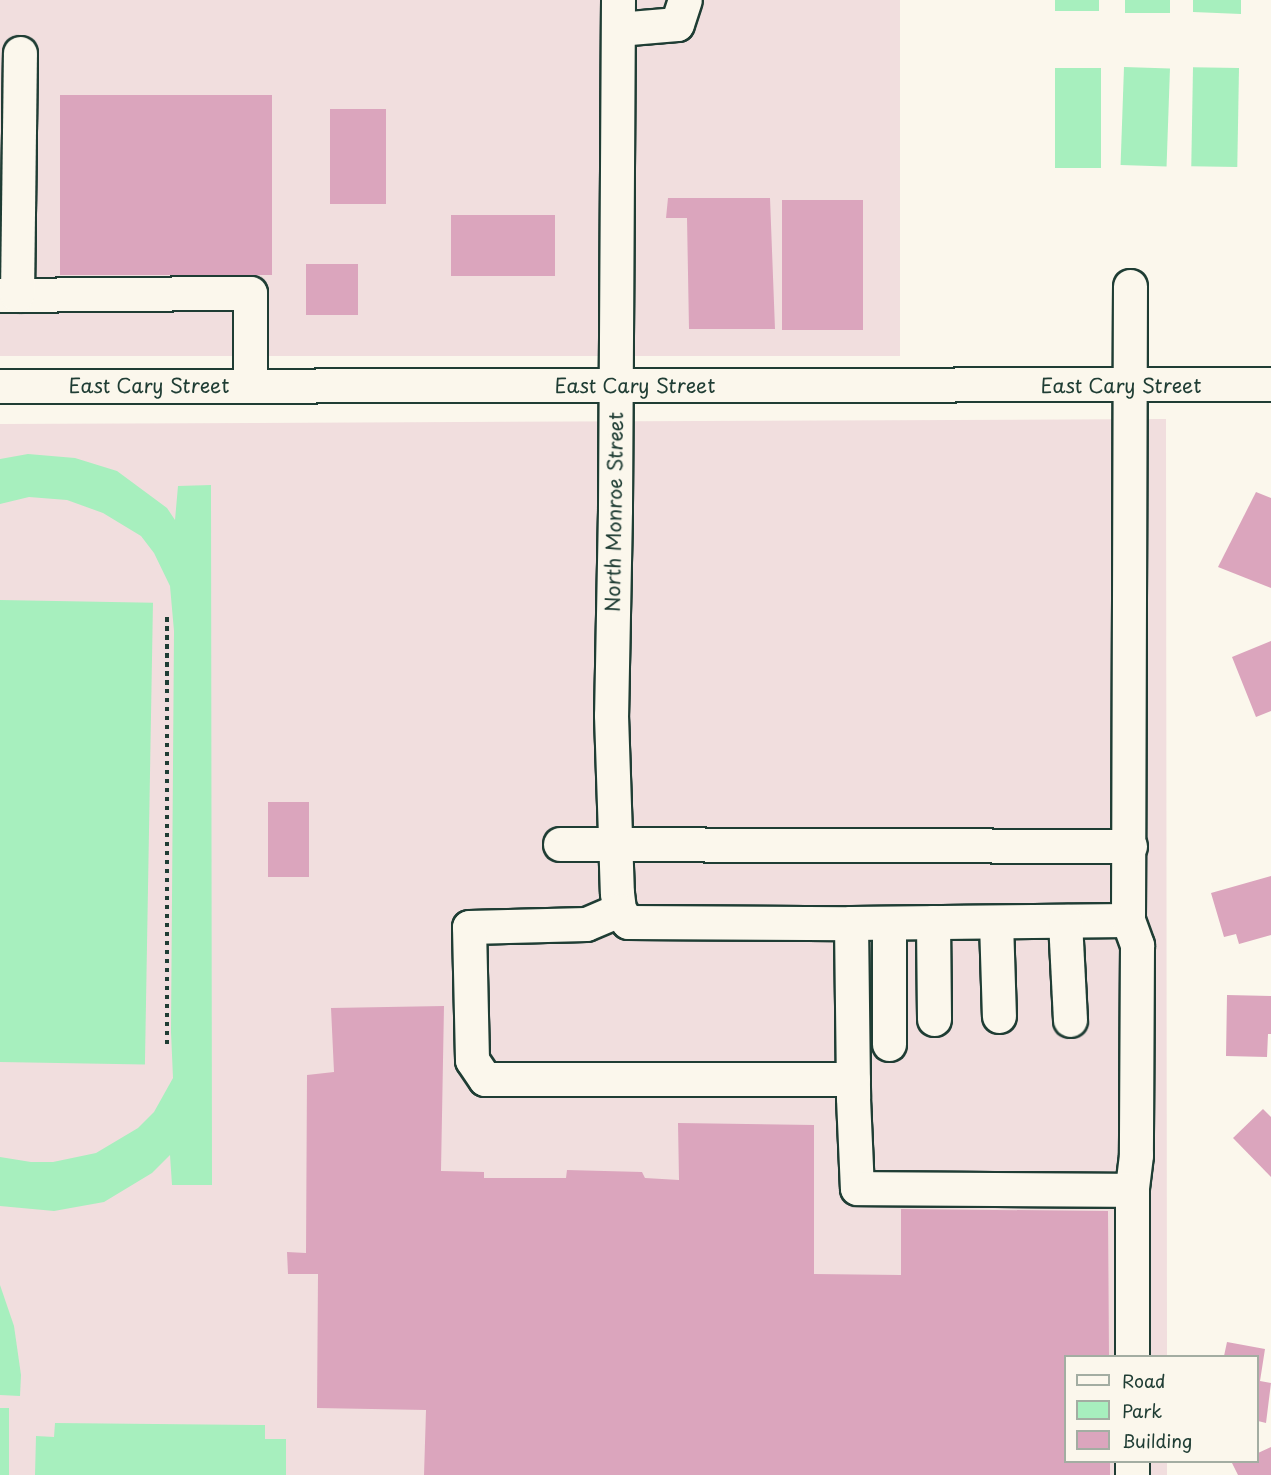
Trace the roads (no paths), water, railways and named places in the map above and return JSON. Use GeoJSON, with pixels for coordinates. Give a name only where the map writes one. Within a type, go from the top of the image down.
{"type":"FeatureCollection","features":[{"type":"Feature","properties":{"kind":"street"},"geometry":{"type":"LineString","coordinates":[[618,14],[681,12]]}},
{"type":"Feature","properties":{"kind":"street","name":"North Monroe Street"},"geometry":{"type":"LineString","coordinates":[[618,14],[611,715],[619,910]]}},
{"type":"Feature","properties":{"kind":"street"},"geometry":{"type":"LineString","coordinates":[[20,53],[9,295],[250,293],[250,384]]}},
{"type":"Feature","properties":{"kind":"street"},"geometry":{"type":"LineString","coordinates":[[1130,286],[1128,920],[1137,945],[1136,1155],[1132,1190],[1132,1355]]}},
{"type":"Feature","properties":{"kind":"street","name":"East Cary Street"},"geometry":{"type":"LineString","coordinates":[[0,386],[1271,384]]}},
{"type":"Feature","properties":{"kind":"street"},"geometry":{"type":"LineString","coordinates":[[560,844],[1130,846]]}},
{"type":"Feature","properties":{"kind":"street"},"geometry":{"type":"LineString","coordinates":[[853,1079],[485,1079],[472,1060],[469,927],[586,924],[619,910],[628,922],[889,923],[1128,920]]}},
{"type":"Feature","properties":{"kind":"street"},"geometry":{"type":"LineString","coordinates":[[1065,921],[1070,1020]]}},
{"type":"Feature","properties":{"kind":"street"},"geometry":{"type":"LineString","coordinates":[[933,922],[934,1019]]}},
{"type":"Feature","properties":{"kind":"street"},"geometry":{"type":"LineString","coordinates":[[996,922],[999,1016]]}},
{"type":"Feature","properties":{"kind":"street"},"geometry":{"type":"LineString","coordinates":[[851,923],[857,1188],[1132,1190]]}},
{"type":"Feature","properties":{"kind":"street"},"geometry":{"type":"LineString","coordinates":[[889,923],[889,1044]]}}]}
